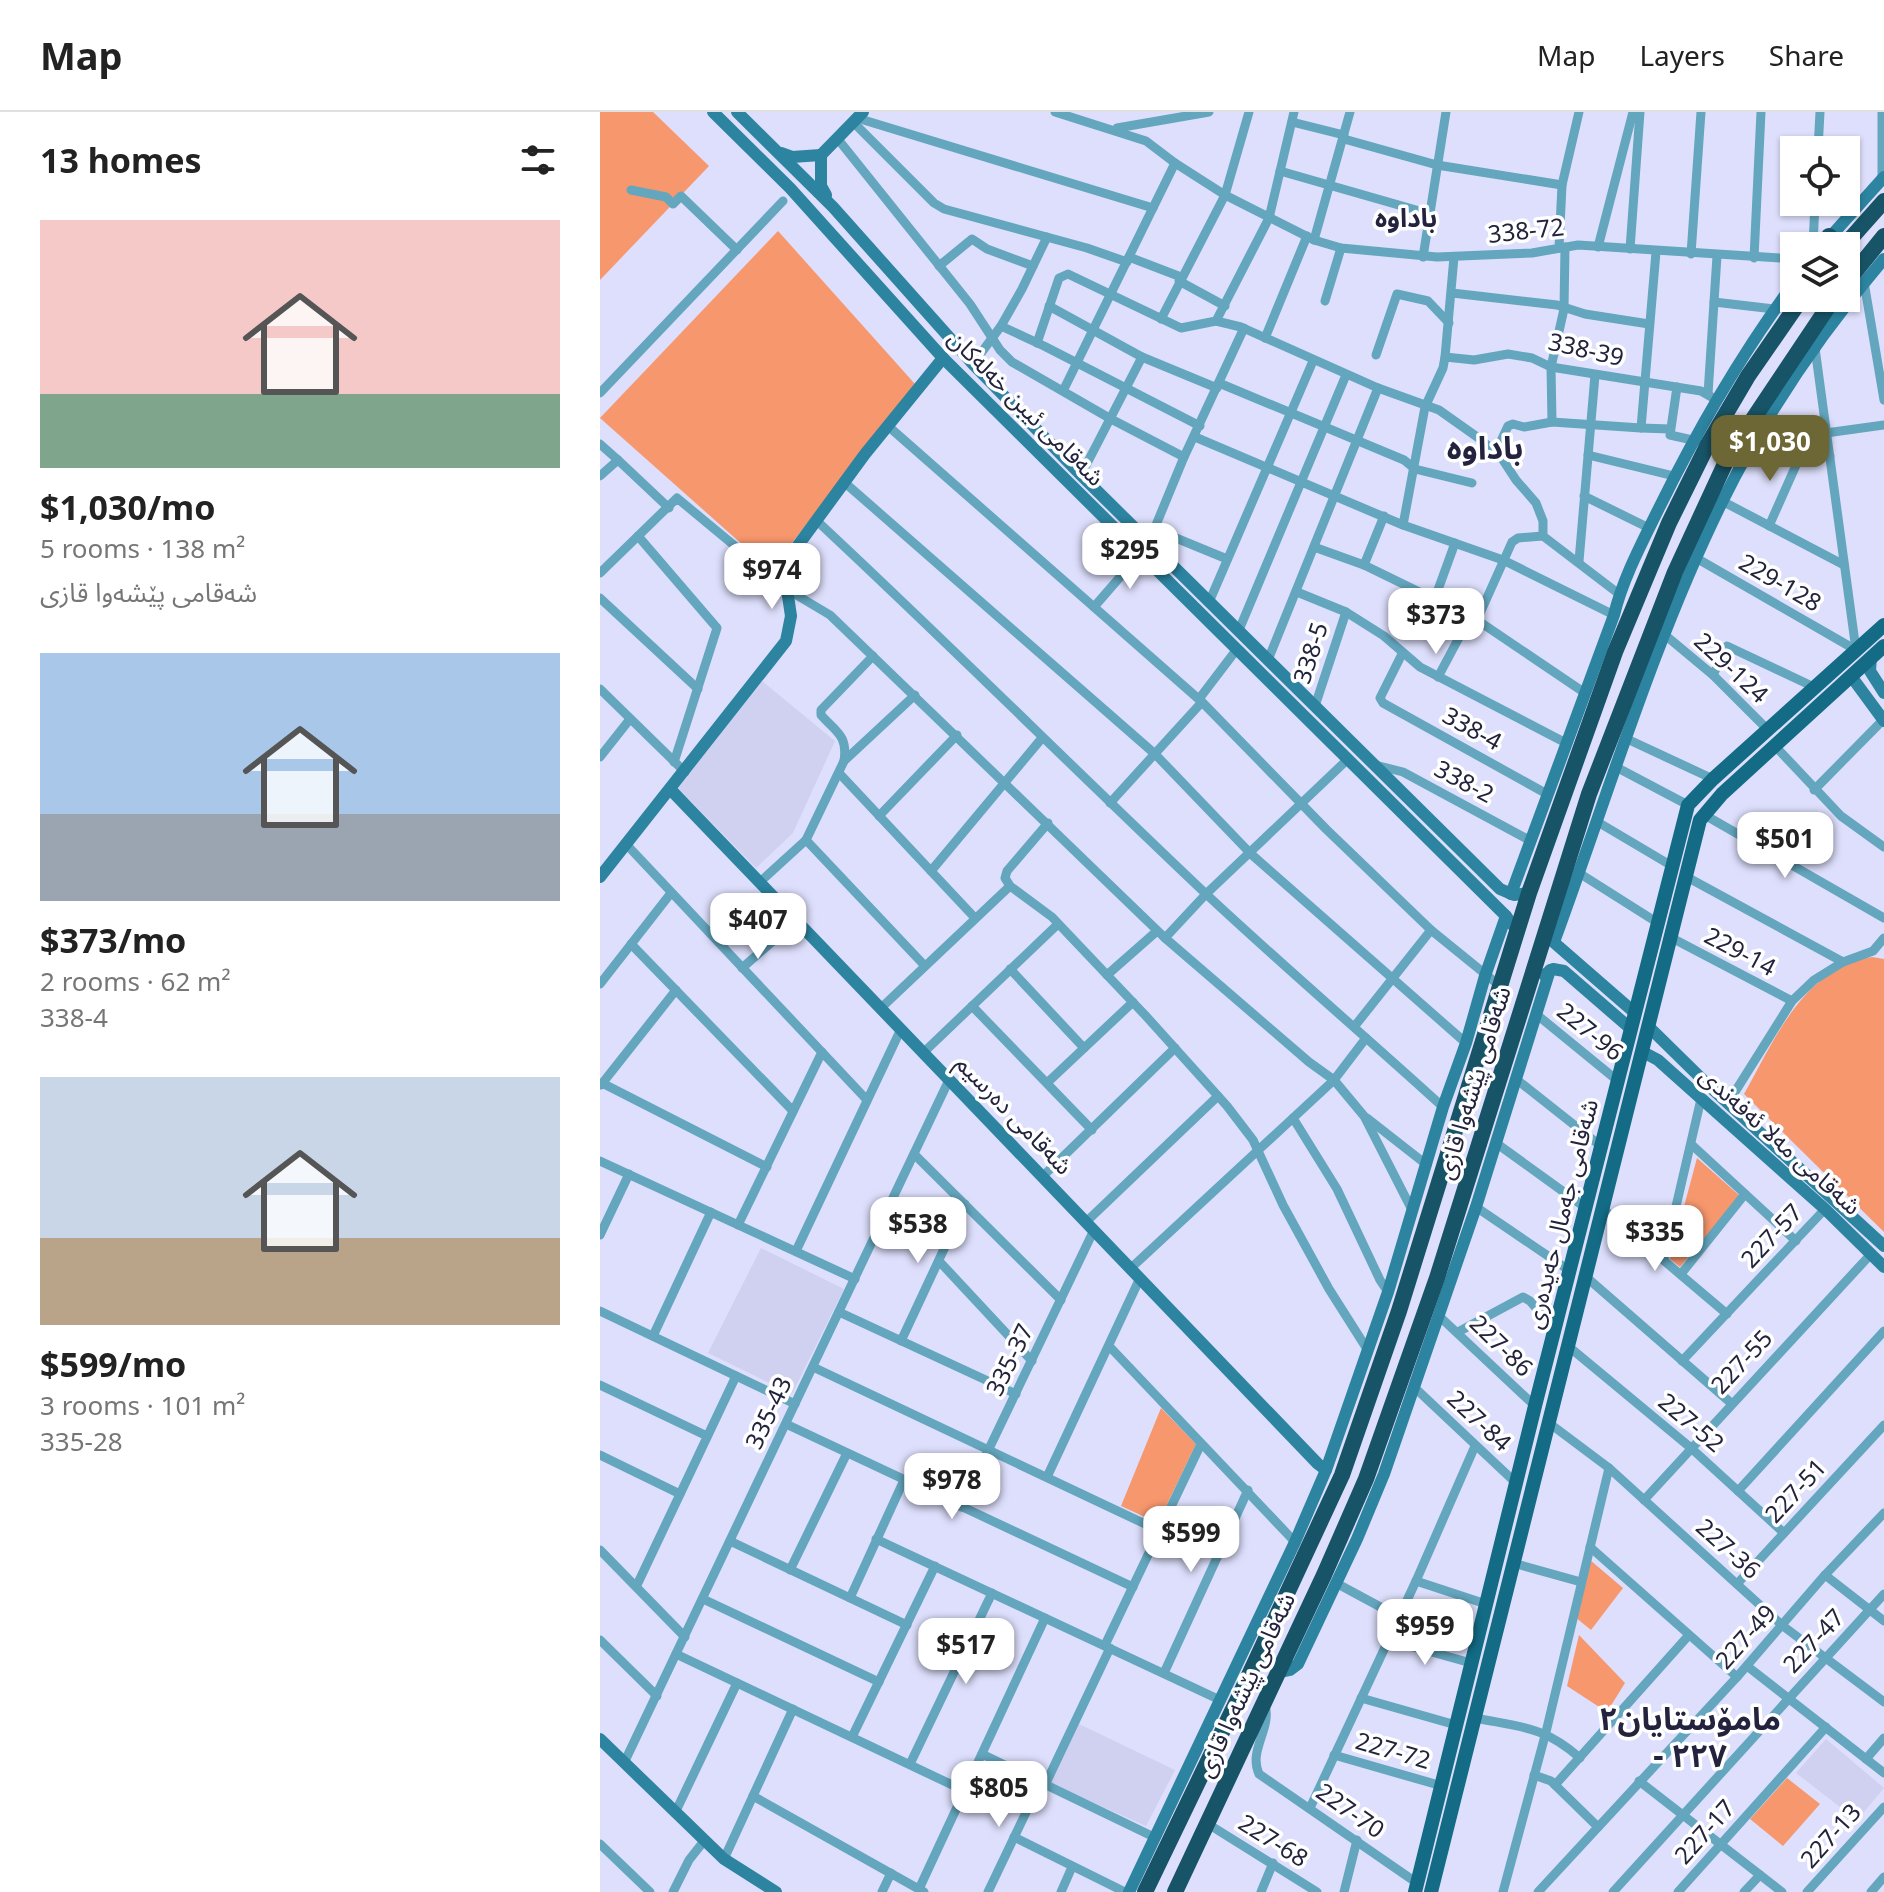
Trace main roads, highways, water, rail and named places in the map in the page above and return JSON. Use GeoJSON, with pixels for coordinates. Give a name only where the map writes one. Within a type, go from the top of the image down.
{"type":"FeatureCollection","features":[{"type":"Feature","properties":{"kind":"highway"},"geometry":{"type":"LineString","coordinates":[[1848,232],[1884,201]]}},
{"type":"Feature","properties":{"kind":"highway"},"geometry":{"type":"LineString","coordinates":[[1860,266],[1884,236]]}},
{"type":"Feature","properties":{"kind":"highway","name":"شەقامی پێشەوا قازی"},"geometry":{"type":"LineString","coordinates":[[1145,1892],[1219,1740],[1380,1362],[1399,1311],[1529,893],[1615,652],[1650,541],[1701,442],[1742,372],[1791,312]]}},
{"type":"Feature","properties":{"kind":"highway","name":"شەقامی پێشەوا قازی"},"geometry":{"type":"LineString","coordinates":[[1175,1892],[1263,1700],[1386,1447],[1404,1372],[1431,1317],[1525,1000],[1549,938],[1589,794],[1729,455],[1776,395],[1826,312]]}},
{"type":"Feature","properties":{"kind":"highway"},"geometry":{"type":"LineString","coordinates":[[1612,620],[1615,652]]}},
{"type":"Feature","properties":{"kind":"highway"},"geometry":{"type":"LineString","coordinates":[[1399,1311],[1400,1319],[1407,1325],[1417,1325],[1431,1317]]}},
{"type":"Feature","properties":{"kind":"highway"},"geometry":{"type":"LineString","coordinates":[[1380,1362],[1387,1355],[1398,1356],[1404,1363],[1404,1372]]}},
{"type":"Feature","properties":{"kind":"highway"},"geometry":{"type":"LineString","coordinates":[[1219,1740],[1241,1752]]}},
{"type":"Feature","properties":{"kind":"main road","name":"شەقامی جەمال حەیدەری"},"geometry":{"type":"LineString","coordinates":[[1431,1892],[1585,1276],[1653,1031],[1670,937],[1672,866],[1688,805],[1884,625]]}},
{"type":"Feature","properties":{"kind":"main road","name":"شەقامی جەمال حەیدەری"},"geometry":{"type":"LineString","coordinates":[[1416,1887],[1618,1081],[1625,1024],[1658,923],[1685,876],[1703,814],[1884,646]]}},
{"type":"Feature","properties":{"kind":"main road"},"geometry":{"type":"LineString","coordinates":[[1556,1325],[1573,1325]]}},
{"type":"Feature","properties":{"kind":"main road"},"geometry":{"type":"LineString","coordinates":[[1448,1756],[1464,1760]]}},
{"type":"Feature","properties":{"kind":"district","name":"باداوە"},"geometry":{"type":"Point","coordinates":[1406,218]}},
{"type":"Feature","properties":{"kind":"district","name":"باداوە"},"geometry":{"type":"Point","coordinates":[1485,448]}},
{"type":"Feature","properties":{"kind":"district","name":"مامۆستایان٢ - ٢٢٧"},"geometry":{"type":"Point","coordinates":[1690,1738]}}]}
